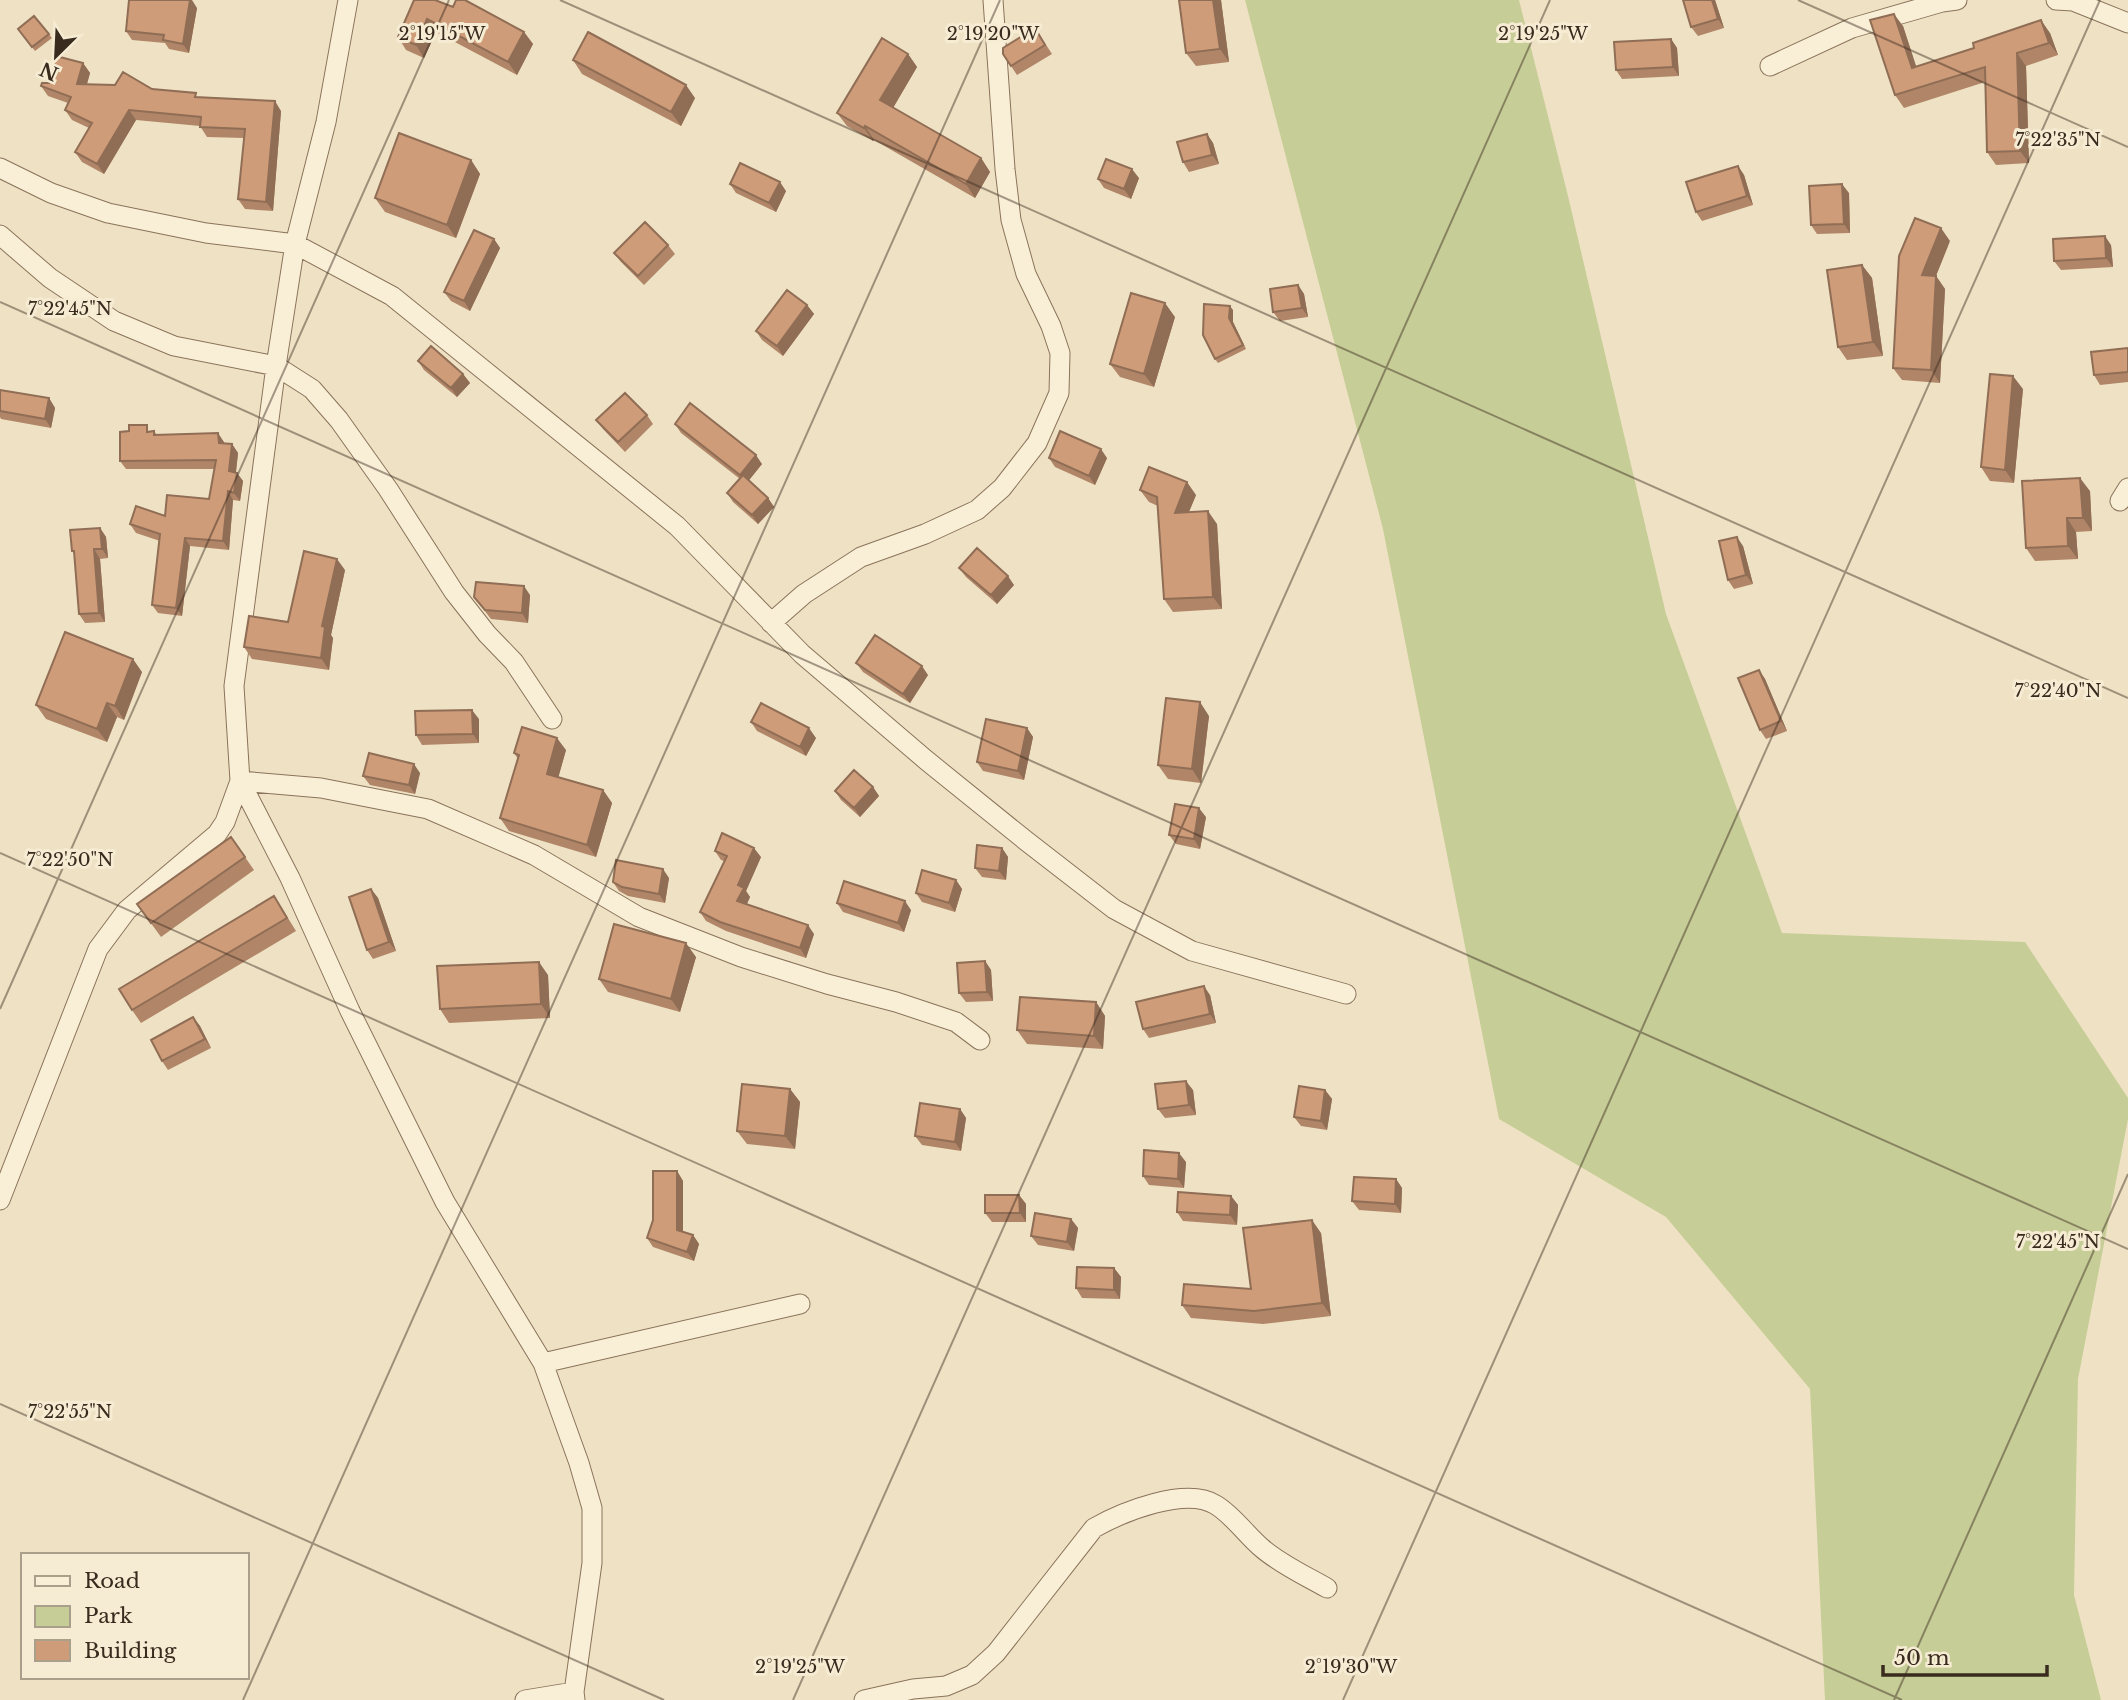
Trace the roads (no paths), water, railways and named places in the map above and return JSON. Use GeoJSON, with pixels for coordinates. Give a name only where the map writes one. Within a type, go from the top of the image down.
{"type":"FeatureCollection","features":[{"type":"Feature","properties":{"kind":"street"},"geometry":{"type":"LineString","coordinates":[[348,0],[326,122],[295,244],[276,366],[234,686],[240,781],[290,878],[349,1011],[445,1202],[543,1363],[579,1464],[592,1508],[592,1563],[575,1696],[525,1700]]}},
{"type":"Feature","properties":{"kind":"street"},"geometry":{"type":"LineString","coordinates":[[771,623],[804,594],[861,557],[925,534],[977,510],[1002,488],[1037,443],[1059,393],[1059,353],[1051,326],[1026,274],[1011,220],[993,0]]}},
{"type":"Feature","properties":{"kind":"street"},"geometry":{"type":"LineString","coordinates":[[2056,0],[2073,1],[2128,23]]}},
{"type":"Feature","properties":{"kind":"street"},"geometry":{"type":"LineString","coordinates":[[1770,66],[1852,28],[1947,1]]}},
{"type":"Feature","properties":{"kind":"street"},"geometry":{"type":"LineString","coordinates":[[0,168],[51,192],[108,213],[206,233],[295,244],[392,296],[677,526],[802,654],[1025,841],[1114,909],[1192,951],[1346,994]]}},
{"type":"Feature","properties":{"kind":"street"},"geometry":{"type":"LineString","coordinates":[[0,235],[50,278],[114,321],[174,346],[276,366],[312,389],[339,420],[388,489],[454,593],[514,662],[552,719]]}},
{"type":"Feature","properties":{"kind":"street"},"geometry":{"type":"LineString","coordinates":[[240,781],[321,788],[428,809],[534,855],[639,917],[741,957],[956,1022],[980,1040]]}},
{"type":"Feature","properties":{"kind":"street"},"geometry":{"type":"LineString","coordinates":[[0,1200],[97,949],[127,910],[217,834],[225,822],[240,781]]}},
{"type":"Feature","properties":{"kind":"street"},"geometry":{"type":"LineString","coordinates":[[543,1363],[800,1304]]}},
{"type":"Feature","properties":{"kind":"street"},"geometry":{"type":"LineString","coordinates":[[864,1700],[913,1689],[946,1686],[972,1675],[996,1653],[1094,1528],[1113,1517],[1170,1500],[1201,1499],[1216,1505],[1264,1550],[1327,1588]]}}]}
